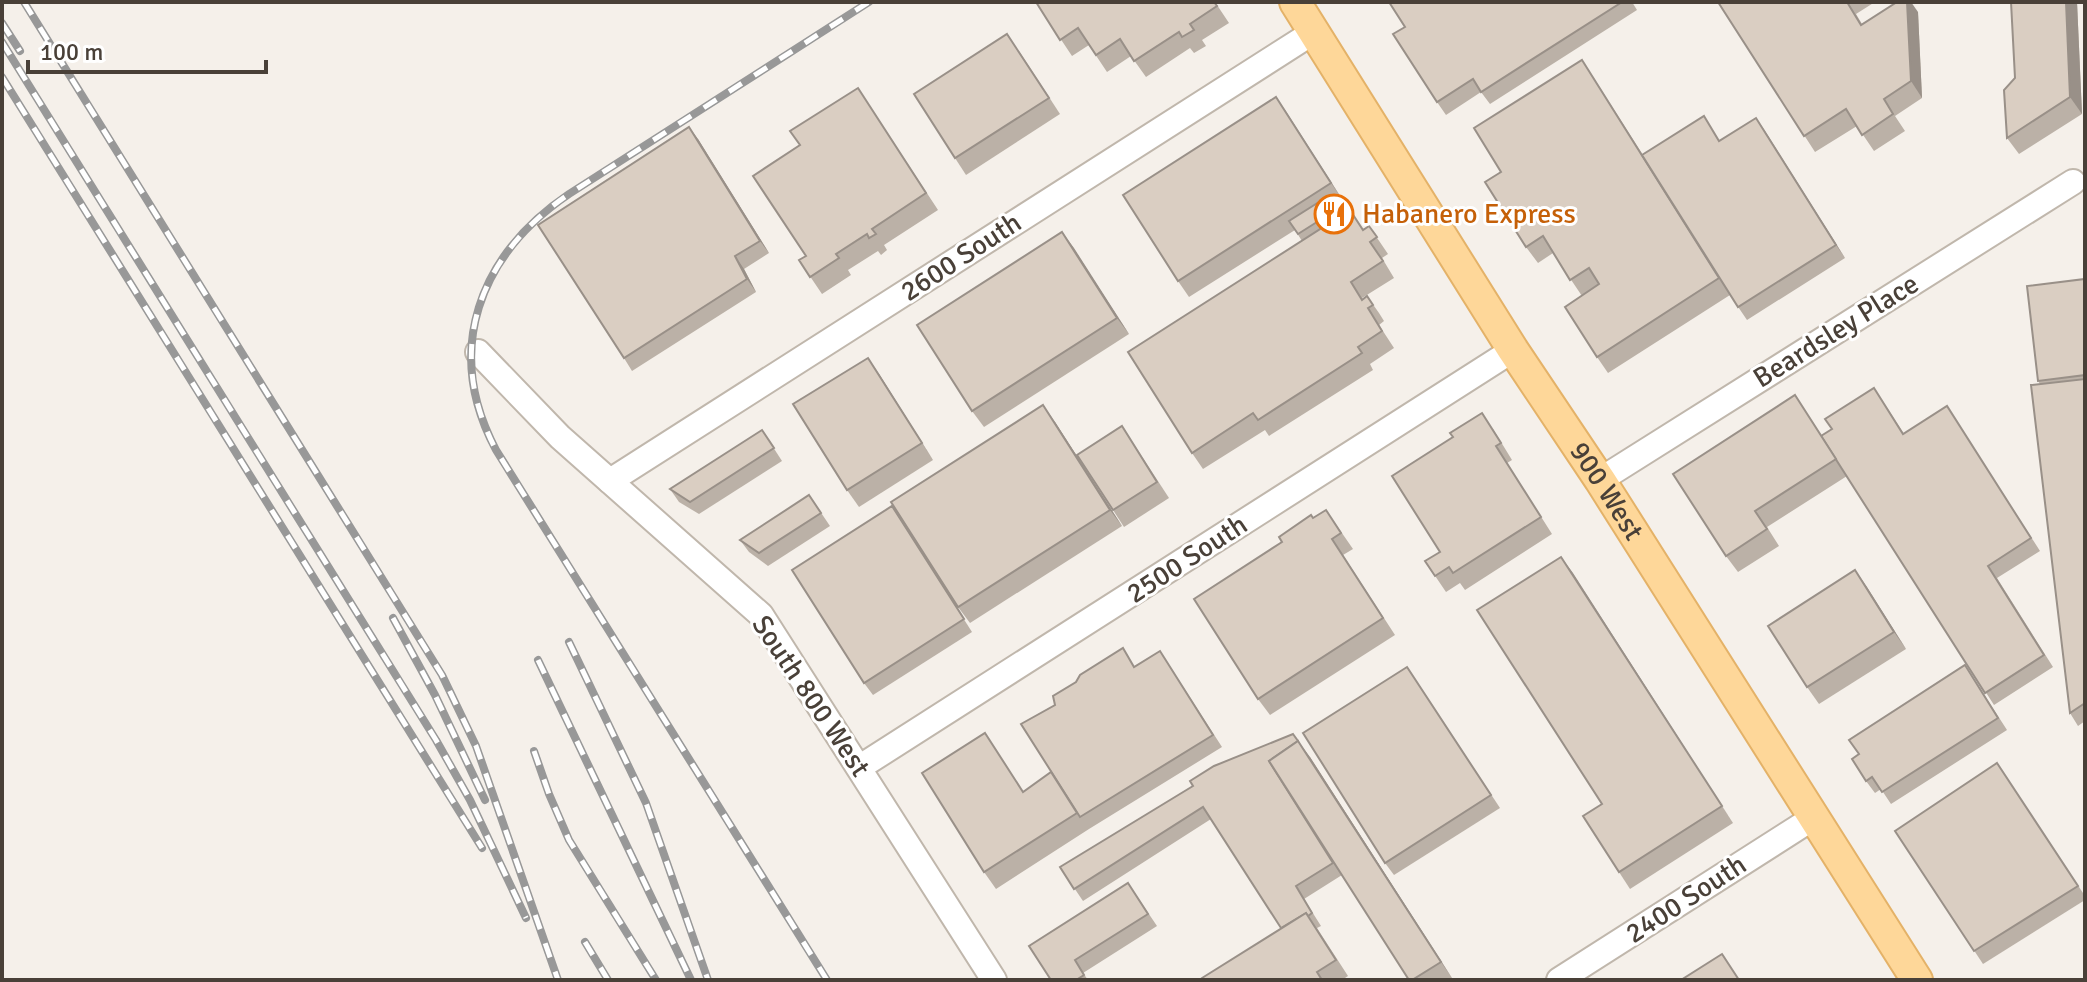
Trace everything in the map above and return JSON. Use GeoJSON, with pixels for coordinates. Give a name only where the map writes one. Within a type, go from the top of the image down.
{"type":"FeatureCollection","features":[{"type":"Feature","properties":{"kind":"main road","name":"900 West"},"geometry":{"type":"LineString","coordinates":[[1295,2],[1513,350],[1600,480],[1917,980]]}},
{"type":"Feature","properties":{"kind":"street","name":"2600 South"},"geometry":{"type":"LineString","coordinates":[[610,481],[1312,33]]}},
{"type":"Feature","properties":{"kind":"street","name":"Beardsley Place"},"geometry":{"type":"LineString","coordinates":[[1600,480],[2073,182]]}},
{"type":"Feature","properties":{"kind":"street","name":"2500 South"},"geometry":{"type":"LineString","coordinates":[[860,767],[1513,350]]}},
{"type":"Feature","properties":{"kind":"street","name":"South 800 West"},"geometry":{"type":"LineString","coordinates":[[478,352],[560,437],[761,615],[994,980]]}},
{"type":"Feature","properties":{"kind":"street","name":"2400 South"},"geometry":{"type":"LineString","coordinates":[[1559,980],[1813,818]]}},
{"type":"Feature","properties":{"kind":"building"},"geometry":{"type":"Polygon","coordinates":[[[1036,2],[1214,2],[1217,6],[1190,24],[1194,30],[1182,37],[1179,32],[1134,61],[1120,39],[1096,55],[1078,28],[1060,40],[1036,2]]]}},
{"type":"Feature","properties":{"kind":"building"},"geometry":{"type":"Polygon","coordinates":[[[1389,2],[1622,2],[1481,92],[1473,79],[1437,102],[1393,34],[1405,27],[1389,2]]]}},
{"type":"Feature","properties":{"kind":"building"},"geometry":{"type":"Polygon","coordinates":[[[1718,2],[1847,2],[1861,25],[1897,2],[1907,2],[1911,81],[1884,99],[1893,114],[1862,135],[1846,109],[1804,136],[1718,2]]]}},
{"type":"Feature","properties":{"kind":"building"},"geometry":{"type":"Polygon","coordinates":[[[2011,2],[2066,2],[2070,97],[2007,138],[2004,90],[2015,78],[2011,2]]]}},
{"type":"Feature","properties":{"kind":"building"},"geometry":{"type":"Polygon","coordinates":[[[1007,34],[1049,98],[955,158],[914,94],[1007,34]]]}},
{"type":"Feature","properties":{"kind":"building"},"geometry":{"type":"Polygon","coordinates":[[[1582,60],[1719,278],[1597,357],[1565,307],[1599,284],[1589,268],[1570,280],[1543,236],[1526,247],[1485,182],[1501,172],[1474,128],[1582,60]]]}},
{"type":"Feature","properties":{"kind":"building"},"geometry":{"type":"Polygon","coordinates":[[[858,88],[926,193],[872,229],[876,234],[869,238],[867,234],[836,254],[839,258],[810,277],[799,260],[806,256],[753,176],[800,145],[790,131],[858,88]]]}},
{"type":"Feature","properties":{"kind":"building"},"geometry":{"type":"Polygon","coordinates":[[[1276,97],[1331,183],[1178,281],[1123,195],[1276,97]]]}},
{"type":"Feature","properties":{"kind":"building"},"geometry":{"type":"Polygon","coordinates":[[[1704,116],[1719,141],[1756,118],[1836,245],[1738,307],[1642,155],[1704,116]]]}},
{"type":"Feature","properties":{"kind":"building"},"geometry":{"type":"Polygon","coordinates":[[[689,127],[760,241],[735,256],[747,279],[624,358],[538,225],[689,127]]]}},
{"type":"Feature","properties":{"kind":"building"},"geometry":{"type":"Polygon","coordinates":[[[1330,195],[1339,208],[1298,234],[1289,221],[1330,195]]]}},
{"type":"Feature","properties":{"kind":"building"},"geometry":{"type":"Polygon","coordinates":[[[1350,210],[1363,230],[1369,226],[1377,237],[1370,242],[1383,261],[1351,282],[1362,300],[1367,296],[1373,305],[1368,308],[1382,331],[1358,347],[1362,353],[1258,420],[1253,413],[1192,453],[1128,352],[1350,210]]]}},
{"type":"Feature","properties":{"kind":"building"},"geometry":{"type":"Polygon","coordinates":[[[1062,232],[1117,318],[972,411],[917,325],[1062,232]]]}},
{"type":"Feature","properties":{"kind":"building"},"geometry":{"type":"Polygon","coordinates":[[[2085,279],[2085,375],[2038,381],[2027,286],[2085,279]]]}},
{"type":"Feature","properties":{"kind":"building"},"geometry":{"type":"Polygon","coordinates":[[[868,358],[922,443],[847,490],[793,404],[868,358]]]}},
{"type":"Feature","properties":{"kind":"building"},"geometry":{"type":"Polygon","coordinates":[[[2085,379],[2085,703],[2070,713],[2031,385],[2085,379]]]}},
{"type":"Feature","properties":{"kind":"building"},"geometry":{"type":"Polygon","coordinates":[[[1874,388],[1903,434],[1947,406],[2031,538],[1988,566],[2044,655],[1985,693],[1821,436],[1832,429],[1825,419],[1874,388]]]}},
{"type":"Feature","properties":{"kind":"building"},"geometry":{"type":"Polygon","coordinates":[[[1795,395],[1836,459],[1755,511],[1767,529],[1726,556],[1673,474],[1795,395]]]}},
{"type":"Feature","properties":{"kind":"building"},"geometry":{"type":"Polygon","coordinates":[[[1043,405],[1110,510],[958,607],[891,502],[1043,405]]]}},
{"type":"Feature","properties":{"kind":"building"},"geometry":{"type":"Polygon","coordinates":[[[1482,413],[1501,443],[1496,446],[1541,517],[1453,573],[1449,567],[1435,576],[1425,561],[1440,552],[1392,476],[1453,437],[1450,433],[1482,413]]]}},
{"type":"Feature","properties":{"kind":"building"},"geometry":{"type":"Polygon","coordinates":[[[1122,426],[1157,482],[1113,510],[1077,455],[1122,426]]]}},
{"type":"Feature","properties":{"kind":"building"},"geometry":{"type":"Polygon","coordinates":[[[762,430],[774,448],[690,502],[670,489],[762,430]]]}},
{"type":"Feature","properties":{"kind":"building"},"geometry":{"type":"Polygon","coordinates":[[[809,495],[821,513],[759,553],[740,540],[809,495]]]}},
{"type":"Feature","properties":{"kind":"building"},"geometry":{"type":"Polygon","coordinates":[[[892,506],[964,619],[864,683],[792,570],[892,506]]]}},
{"type":"Feature","properties":{"kind":"building"},"geometry":{"type":"Polygon","coordinates":[[[1326,510],[1341,533],[1332,539],[1383,618],[1258,699],[1194,599],[1282,542],[1279,537],[1311,515],[1313,518],[1326,510]]]}},
{"type":"Feature","properties":{"kind":"building"},"geometry":{"type":"Polygon","coordinates":[[[1561,557],[1722,806],[1619,872],[1583,816],[1602,804],[1477,610],[1561,557]]]}},
{"type":"Feature","properties":{"kind":"building"},"geometry":{"type":"Polygon","coordinates":[[[1855,570],[1894,632],[1807,687],[1768,626],[1855,570]]]}},
{"type":"Feature","properties":{"kind":"building"},"geometry":{"type":"Polygon","coordinates":[[[1123,648],[1134,667],[1160,651],[1213,735],[1080,817],[1021,724],[1055,705],[1053,696],[1123,648]]]}},
{"type":"Feature","properties":{"kind":"building"},"geometry":{"type":"Polygon","coordinates":[[[1965,665],[1998,718],[1882,792],[1872,777],[1866,781],[1852,759],[1859,754],[1849,740],[1965,665]]]}},
{"type":"Feature","properties":{"kind":"building"},"geometry":{"type":"Polygon","coordinates":[[[1407,667],[1491,795],[1385,863],[1303,733],[1407,667]]]}},
{"type":"Feature","properties":{"kind":"building"},"geometry":{"type":"Polygon","coordinates":[[[985,733],[1023,792],[1051,772],[1077,813],[984,872],[922,773],[985,733]]]}},
{"type":"Feature","properties":{"kind":"building"},"geometry":{"type":"Polygon","coordinates":[[[1293,734],[1298,741],[1269,761],[1333,863],[1296,886],[1312,913],[1308,916],[1306,913],[1281,928],[1203,807],[1074,889],[1060,867],[1193,786],[1190,781],[1214,766],[1293,734]]]}},
{"type":"Feature","properties":{"kind":"building"},"geometry":{"type":"Polygon","coordinates":[[[1298,741],[1441,962],[1412,980],[1409,980],[1269,761],[1298,741]]]}},
{"type":"Feature","properties":{"kind":"building"},"geometry":{"type":"Polygon","coordinates":[[[1997,763],[2078,886],[1974,951],[1895,831],[1997,763]]]}},
{"type":"Feature","properties":{"kind":"building"},"geometry":{"type":"Polygon","coordinates":[[[1128,883],[1148,914],[1075,960],[1084,975],[1076,980],[1051,980],[1029,946],[1128,883]]]}},
{"type":"Feature","properties":{"kind":"building"},"geometry":{"type":"Polygon","coordinates":[[[1306,913],[1336,960],[1317,972],[1322,980],[1203,980],[1202,978],[1306,913]]]}},
{"type":"Feature","properties":{"kind":"building"},"geometry":{"type":"Polygon","coordinates":[[[1722,954],[1739,980],[1681,980],[1722,954]]]}},
{"type":"Feature","properties":{"kind":"railway"},"geometry":{"type":"LineString","coordinates":[[24,2],[442,675],[476,746],[558,980]]}},
{"type":"Feature","properties":{"kind":"railway"},"geometry":{"type":"LineString","coordinates":[[827,980],[496,450],[480,413],[472,376],[472,341],[479,307],[492,275],[512,246],[538,218],[569,194],[869,2]]}},
{"type":"Feature","properties":{"kind":"railway"},"geometry":{"type":"LineString","coordinates":[[2,23],[20,51]]}},
{"type":"Feature","properties":{"kind":"railway"},"geometry":{"type":"LineString","coordinates":[[2,42],[436,740],[470,800],[526,918]]}},
{"type":"Feature","properties":{"kind":"railway"},"geometry":{"type":"LineString","coordinates":[[2,77],[482,848]]}},
{"type":"Feature","properties":{"kind":"railway"},"geometry":{"type":"LineString","coordinates":[[393,618],[435,695],[485,800]]}},
{"type":"Feature","properties":{"kind":"railway"},"geometry":{"type":"LineString","coordinates":[[569,642],[646,803],[708,980]]}},
{"type":"Feature","properties":{"kind":"railway"},"geometry":{"type":"LineString","coordinates":[[538,660],[691,980]]}},
{"type":"Feature","properties":{"kind":"railway"},"geometry":{"type":"LineString","coordinates":[[534,751],[569,840],[656,980]]}},
{"type":"Feature","properties":{"kind":"railway"},"geometry":{"type":"LineString","coordinates":[[585,942],[608,980]]}},
{"type":"Feature","properties":{"kind":"place","name":"Habanero Express"},"geometry":{"type":"Point","coordinates":[1334,214]}}]}
